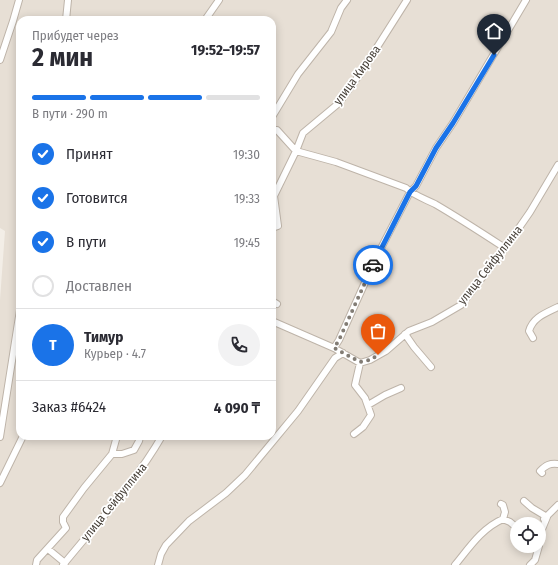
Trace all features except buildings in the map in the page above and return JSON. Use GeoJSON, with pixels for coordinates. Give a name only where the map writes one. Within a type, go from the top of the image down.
{"type":"FeatureCollection","features":[{"type":"Feature","properties":{"kind":"street"},"geometry":{"type":"LineString","coordinates":[[0,60],[19,0]]}},
{"type":"Feature","properties":{"kind":"street"},"geometry":{"type":"LineString","coordinates":[[66,16],[68,0]]}},
{"type":"Feature","properties":{"kind":"street"},"geometry":{"type":"LineString","coordinates":[[208,16],[219,0]]}},
{"type":"Feature","properties":{"kind":"street"},"geometry":{"type":"LineString","coordinates":[[276,110],[298,74],[330,32],[341,8],[347,0]]}},
{"type":"Feature","properties":{"kind":"street","name":"улица Кирова"},"geometry":{"type":"LineString","coordinates":[[276,192],[303,133],[339,103],[360,74],[407,0]]}},
{"type":"Feature","properties":{"kind":"street"},"geometry":{"type":"LineString","coordinates":[[334,348],[377,256],[410,192],[416,186],[436,148],[453,123],[526,0]]}},
{"type":"Feature","properties":{"kind":"street"},"geometry":{"type":"LineString","coordinates":[[276,130],[296,151],[336,162],[406,188],[410,192],[448,212],[505,248]]}},
{"type":"Feature","properties":{"kind":"street","name":"улица Сейфуллина"},"geometry":{"type":"LineString","coordinates":[[360,362],[370,360],[386,351],[409,331],[432,322],[461,305],[505,248],[530,212],[558,165]]}},
{"type":"Feature","properties":{"kind":"street","name":"улица Кирова"},"geometry":{"type":"LineString","coordinates":[[276,211],[278,226],[276,227]]}},
{"type":"Feature","properties":{"kind":"street"},"geometry":{"type":"LineString","coordinates":[[533,338],[529,331],[531,324],[539,317],[558,307]]}},
{"type":"Feature","properties":{"kind":"street"},"geometry":{"type":"LineString","coordinates":[[276,323],[334,348],[360,362],[356,385],[365,398],[371,415],[362,427],[354,434]]}},
{"type":"Feature","properties":{"kind":"street"},"geometry":{"type":"LineString","coordinates":[[405,334],[431,367]]}},
{"type":"Feature","properties":{"kind":"street"},"geometry":{"type":"LineString","coordinates":[[0,437],[16,335]]}},
{"type":"Feature","properties":{"kind":"street"},"geometry":{"type":"LineString","coordinates":[[276,438],[298,411],[335,358],[343,353]]}},
{"type":"Feature","properties":{"kind":"street"},"geometry":{"type":"LineString","coordinates":[[368,405],[401,388]]}},
{"type":"Feature","properties":{"kind":"street"},"geometry":{"type":"LineString","coordinates":[[0,483],[21,440]]}},
{"type":"Feature","properties":{"kind":"street"},"geometry":{"type":"LineString","coordinates":[[36,565],[37,560],[66,528],[63,522],[63,517],[84,488],[112,454],[116,440]]}},
{"type":"Feature","properties":{"kind":"street"},"geometry":{"type":"LineString","coordinates":[[112,454],[122,454],[134,450],[140,440]]}},
{"type":"Feature","properties":{"kind":"street","name":"улица Сейфуллина"},"geometry":{"type":"LineString","coordinates":[[64,564],[107,513],[150,457],[160,440]]}},
{"type":"Feature","properties":{"kind":"street"},"geometry":{"type":"LineString","coordinates":[[158,565],[161,554],[166,545],[189,521],[226,493],[245,475],[274,440]]}},
{"type":"Feature","properties":{"kind":"street"},"geometry":{"type":"LineString","coordinates":[[542,472],[540,471],[545,466],[558,464]]}},
{"type":"Feature","properties":{"kind":"street"},"geometry":{"type":"LineString","coordinates":[[524,501],[546,517],[558,505]]}},
{"type":"Feature","properties":{"kind":"street"},"geometry":{"type":"LineString","coordinates":[[501,504],[504,505],[505,512],[503,519]]}},
{"type":"Feature","properties":{"kind":"street"},"geometry":{"type":"LineString","coordinates":[[455,565],[482,532],[495,522],[503,519],[510,522]]}},
{"type":"Feature","properties":{"kind":"street"},"geometry":{"type":"LineString","coordinates":[[48,549],[64,564]]}},
{"type":"Feature","properties":{"kind":"street"},"geometry":{"type":"LineString","coordinates":[[530,565],[535,563],[537,553]]}},
{"type":"Feature","properties":{"kind":"shaded area"},"geometry":{"type":"Polygon","coordinates":[[[0,0],[558,0],[558,565],[0,565],[0,300],[5,231],[0,228],[0,0]]]}},
{"type":"Feature","properties":{"kind":"way so far"},"geometry":{"type":"LineString","coordinates":[[373,265],[334,348],[360,362],[370,360],[378,355]]}},
{"type":"Feature","properties":{"kind":"route"},"geometry":{"type":"LineString","coordinates":[[373,265],[410,192],[416,186],[436,148],[494,55]]}}]}
